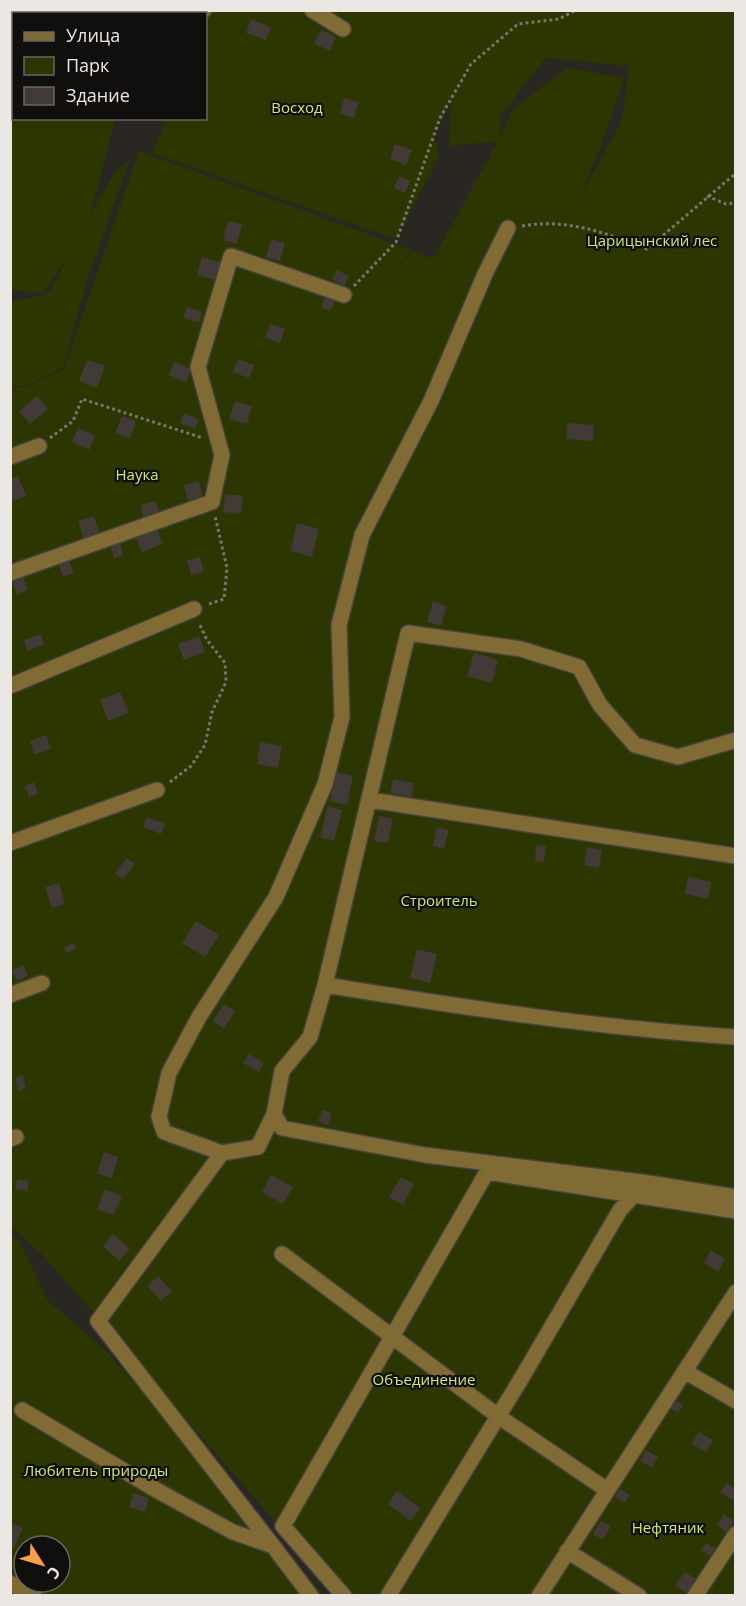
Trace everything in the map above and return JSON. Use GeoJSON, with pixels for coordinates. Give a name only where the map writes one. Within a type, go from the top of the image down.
{"type":"FeatureCollection","features":[{"type":"Feature","properties":{"kind":"lane"},"geometry":{"type":"LineString","coordinates":[[312,10],[343,29]]}},
{"type":"Feature","properties":{"kind":"lane"},"geometry":{"type":"LineString","coordinates":[[508,228],[485,274],[431,401],[362,535],[339,625],[342,717],[325,784],[276,897],[199,1017],[169,1073],[159,1117],[164,1132],[222,1153],[258,1147],[274,1114],[282,1071],[309,1037],[325,985],[408,633],[521,649],[579,667],[600,705],[635,745],[678,757],[735,740]]}},
{"type":"Feature","properties":{"kind":"lane"},"geometry":{"type":"LineString","coordinates":[[10,573],[212,502],[222,455],[198,367],[231,256],[344,295]]}},
{"type":"Feature","properties":{"kind":"lane"},"geometry":{"type":"LineString","coordinates":[[10,457],[39,446]]}},
{"type":"Feature","properties":{"kind":"lane"},"geometry":{"type":"LineString","coordinates":[[10,686],[194,609]]}},
{"type":"Feature","properties":{"kind":"lane"},"geometry":{"type":"LineString","coordinates":[[10,843],[157,790]]}},
{"type":"Feature","properties":{"kind":"lane"},"geometry":{"type":"LineString","coordinates":[[370,800],[735,856]]}},
{"type":"Feature","properties":{"kind":"lane"},"geometry":{"type":"LineString","coordinates":[[10,995],[42,983]]}},
{"type":"Feature","properties":{"kind":"lane"},"geometry":{"type":"LineString","coordinates":[[325,985],[484,1010],[659,1032],[735,1036]]}},
{"type":"Feature","properties":{"kind":"lane"},"geometry":{"type":"LineString","coordinates":[[274,1114],[282,1128],[403,1151],[735,1197]]}},
{"type":"Feature","properties":{"kind":"lane"},"geometry":{"type":"LineString","coordinates":[[222,1153],[98,1322],[311,1596]]}},
{"type":"Feature","properties":{"kind":"lane"},"geometry":{"type":"LineString","coordinates":[[344,1596],[283,1526],[487,1172],[735,1211]]}},
{"type":"Feature","properties":{"kind":"lane"},"geometry":{"type":"LineString","coordinates":[[388,1596],[620,1210],[634,1195]]}},
{"type":"Feature","properties":{"kind":"lane"},"geometry":{"type":"LineString","coordinates":[[282,1254],[498,1416],[607,1490]]}},
{"type":"Feature","properties":{"kind":"lane"},"geometry":{"type":"LineString","coordinates":[[538,1596],[735,1292]]}},
{"type":"Feature","properties":{"kind":"lane"},"geometry":{"type":"LineString","coordinates":[[693,1376],[735,1401]]}},
{"type":"Feature","properties":{"kind":"lane"},"geometry":{"type":"LineString","coordinates":[[22,1410],[158,1491],[224,1527],[273,1546]]}},
{"type":"Feature","properties":{"kind":"lane"},"geometry":{"type":"LineString","coordinates":[[695,1596],[735,1534]]}},
{"type":"Feature","properties":{"kind":"lane"},"geometry":{"type":"LineString","coordinates":[[567,1551],[639,1596]]}},
{"type":"Feature","properties":{"kind":"lane"},"geometry":{"type":"LineString","coordinates":[[10,1583],[34,1596]]}},
{"type":"Feature","properties":{"kind":"path"},"geometry":{"type":"LineString","coordinates":[[344,295],[396,242],[440,118],[471,64],[518,24],[559,19],[576,10]]}},
{"type":"Feature","properties":{"kind":"path"},"geometry":{"type":"LineString","coordinates":[[508,228],[545,222],[593,229],[647,249],[735,173]]}},
{"type":"Feature","properties":{"kind":"path"},"geometry":{"type":"LineString","coordinates":[[707,196],[726,204],[735,203]]}},
{"type":"Feature","properties":{"kind":"path"},"geometry":{"type":"LineString","coordinates":[[39,446],[73,421],[82,399],[219,443]]}},
{"type":"Feature","properties":{"kind":"path"},"geometry":{"type":"LineString","coordinates":[[157,790],[191,766],[205,745],[213,712],[226,682],[225,663],[207,640],[194,609],[224,599],[227,568],[212,502]]}},
{"type":"Feature","properties":{"kind":"green space"},"geometry":{"type":"Polygon","coordinates":[[[11,11],[735,11],[735,1207],[398,1159],[735,1213],[735,1280],[559,1548],[637,1595],[339,1595],[42,1254],[11,1227],[10,386],[23,388],[64,369],[139,151],[412,250],[384,280],[413,251],[433,259],[498,141],[449,146],[451,99],[435,136],[439,157],[396,239],[152,153],[167,120],[207,120],[207,12],[12,12],[12,120],[115,120],[90,216],[115,171],[130,160],[86,283],[63,368],[23,387],[11,384],[11,302],[48,294],[69,255],[43,293],[11,290],[11,11]],[[545,58],[500,117],[499,138],[513,109],[567,68],[624,78],[605,135],[581,195],[622,120],[629,66],[545,58]]]}},
{"type":"Feature","properties":{"kind":"green space","name":"Любитель природы"},"geometry":{"type":"Polygon","coordinates":[[[10,1235],[19,1240],[47,1300],[104,1349],[324,1595],[11,1595],[10,1235]]]}},
{"type":"Feature","properties":{"kind":"green space","name":"Нефтяник"},"geometry":{"type":"Polygon","coordinates":[[[735,1302],[735,1595],[650,1595],[572,1551],[735,1302]]]}},
{"type":"Feature","properties":{"kind":"building"},"geometry":{"type":"Polygon","coordinates":[[[251,19],[271,27],[266,40],[246,33],[251,19]]]}},
{"type":"Feature","properties":{"kind":"building"},"geometry":{"type":"Polygon","coordinates":[[[321,30],[336,37],[330,51],[314,43],[321,30]]]}},
{"type":"Feature","properties":{"kind":"building"},"geometry":{"type":"Polygon","coordinates":[[[344,98],[359,102],[354,118],[340,114],[344,98]]]}},
{"type":"Feature","properties":{"kind":"building"},"geometry":{"type":"Polygon","coordinates":[[[395,144],[412,150],[406,165],[390,159],[395,144]]]}},
{"type":"Feature","properties":{"kind":"building"},"geometry":{"type":"Polygon","coordinates":[[[399,176],[410,181],[405,193],[394,188],[399,176]]]}},
{"type":"Feature","properties":{"kind":"building"},"geometry":{"type":"Polygon","coordinates":[[[228,221],[242,224],[237,244],[223,240],[228,221]]]}},
{"type":"Feature","properties":{"kind":"building"},"geometry":{"type":"Polygon","coordinates":[[[271,239],[285,243],[280,261],[266,257],[271,239]]]}},
{"type":"Feature","properties":{"kind":"building"},"geometry":{"type":"Polygon","coordinates":[[[202,257],[223,263],[218,281],[197,275],[202,257]]]}},
{"type":"Feature","properties":{"kind":"building"},"geometry":{"type":"Polygon","coordinates":[[[337,270],[349,276],[344,286],[332,279],[337,270]]]}},
{"type":"Feature","properties":{"kind":"building"},"geometry":{"type":"Polygon","coordinates":[[[326,296],[335,301],[330,311],[321,307],[326,296]]]}},
{"type":"Feature","properties":{"kind":"building"},"geometry":{"type":"Polygon","coordinates":[[[187,307],[202,312],[199,323],[183,318],[187,307]]]}},
{"type":"Feature","properties":{"kind":"building"},"geometry":{"type":"Polygon","coordinates":[[[270,324],[285,329],[280,343],[265,338],[270,324]]]}},
{"type":"Feature","properties":{"kind":"building"},"geometry":{"type":"Polygon","coordinates":[[[238,359],[254,365],[249,378],[233,372],[238,359]]]}},
{"type":"Feature","properties":{"kind":"building"},"geometry":{"type":"Polygon","coordinates":[[[87,360],[105,366],[97,388],[79,381],[87,360]]]}},
{"type":"Feature","properties":{"kind":"building"},"geometry":{"type":"Polygon","coordinates":[[[174,362],[192,369],[186,382],[169,375],[174,362]]]}},
{"type":"Feature","properties":{"kind":"building"},"geometry":{"type":"Polygon","coordinates":[[[37,396],[48,409],[30,424],[19,411],[37,396]]]}},
{"type":"Feature","properties":{"kind":"building"},"geometry":{"type":"Polygon","coordinates":[[[235,401],[252,406],[247,424],[229,419],[235,401]]]}},
{"type":"Feature","properties":{"kind":"building"},"geometry":{"type":"Polygon","coordinates":[[[184,413],[199,419],[195,429],[180,423],[184,413]]]}},
{"type":"Feature","properties":{"kind":"building"},"geometry":{"type":"Polygon","coordinates":[[[122,416],[136,421],[130,439],[115,433],[122,416]]]}},
{"type":"Feature","properties":{"kind":"building"},"geometry":{"type":"Polygon","coordinates":[[[567,423],[594,425],[593,441],[566,439],[567,423]]]}},
{"type":"Feature","properties":{"kind":"building"},"geometry":{"type":"Polygon","coordinates":[[[78,428],[95,436],[89,450],[72,442],[78,428]]]}},
{"type":"Feature","properties":{"kind":"building"},"geometry":{"type":"Polygon","coordinates":[[[18,476],[26,496],[10,502],[10,479],[18,476]]]}},
{"type":"Feature","properties":{"kind":"building"},"geometry":{"type":"Polygon","coordinates":[[[199,481],[203,499],[188,503],[184,485],[199,481]]]}},
{"type":"Feature","properties":{"kind":"building"},"geometry":{"type":"Polygon","coordinates":[[[225,494],[243,496],[241,514],[223,512],[225,494]]]}},
{"type":"Feature","properties":{"kind":"building"},"geometry":{"type":"Polygon","coordinates":[[[156,501],[160,516],[144,520],[140,505],[156,501]]]}},
{"type":"Feature","properties":{"kind":"building"},"geometry":{"type":"Polygon","coordinates":[[[94,516],[100,535],[84,540],[78,521],[94,516]]]}},
{"type":"Feature","properties":{"kind":"building"},"geometry":{"type":"Polygon","coordinates":[[[297,523],[319,529],[312,557],[290,551],[297,523]]]}},
{"type":"Feature","properties":{"kind":"building"},"geometry":{"type":"Polygon","coordinates":[[[157,529],[163,544],[142,552],[136,537],[157,529]]]}},
{"type":"Feature","properties":{"kind":"building"},"geometry":{"type":"Polygon","coordinates":[[[120,542],[123,555],[114,558],[110,545],[120,542]]]}},
{"type":"Feature","properties":{"kind":"building"},"geometry":{"type":"Polygon","coordinates":[[[200,557],[204,572],[191,575],[187,560],[200,557]]]}},
{"type":"Feature","properties":{"kind":"building"},"geometry":{"type":"Polygon","coordinates":[[[68,559],[74,573],[63,577],[58,563],[68,559]]]}},
{"type":"Feature","properties":{"kind":"building"},"geometry":{"type":"Polygon","coordinates":[[[23,577],[28,590],[17,595],[12,581],[23,577]]]}},
{"type":"Feature","properties":{"kind":"building"},"geometry":{"type":"Polygon","coordinates":[[[433,601],[447,606],[441,626],[427,622],[433,601]]]}},
{"type":"Feature","properties":{"kind":"building"},"geometry":{"type":"Polygon","coordinates":[[[41,634],[44,644],[27,651],[24,640],[41,634]]]}},
{"type":"Feature","properties":{"kind":"building"},"geometry":{"type":"Polygon","coordinates":[[[199,636],[205,652],[184,660],[178,644],[199,636]]]}},
{"type":"Feature","properties":{"kind":"building"},"geometry":{"type":"Polygon","coordinates":[[[474,653],[498,660],[492,683],[467,676],[474,653]]]}},
{"type":"Feature","properties":{"kind":"building"},"geometry":{"type":"Polygon","coordinates":[[[120,692],[129,713],[108,721],[100,699],[120,692]]]}},
{"type":"Feature","properties":{"kind":"building"},"geometry":{"type":"Polygon","coordinates":[[[46,735],[51,749],[34,755],[30,741],[46,735]]]}},
{"type":"Feature","properties":{"kind":"building"},"geometry":{"type":"Polygon","coordinates":[[[260,742],[282,746],[278,768],[257,764],[260,742]]]}},
{"type":"Feature","properties":{"kind":"building"},"geometry":{"type":"Polygon","coordinates":[[[336,772],[353,776],[347,805],[330,801],[336,772]]]}},
{"type":"Feature","properties":{"kind":"building"},"geometry":{"type":"Polygon","coordinates":[[[393,779],[414,783],[411,797],[390,793],[393,779]]]}},
{"type":"Feature","properties":{"kind":"building"},"geometry":{"type":"Polygon","coordinates":[[[34,782],[38,794],[29,797],[24,786],[34,782]]]}},
{"type":"Feature","properties":{"kind":"building"},"geometry":{"type":"Polygon","coordinates":[[[328,806],[342,810],[334,841],[320,837],[328,806]]]}},
{"type":"Feature","properties":{"kind":"building"},"geometry":{"type":"Polygon","coordinates":[[[379,816],[393,819],[388,843],[374,841],[379,816]]]}},
{"type":"Feature","properties":{"kind":"building"},"geometry":{"type":"Polygon","coordinates":[[[147,817],[165,824],[161,834],[143,827],[147,817]]]}},
{"type":"Feature","properties":{"kind":"building"},"geometry":{"type":"Polygon","coordinates":[[[437,827],[449,830],[444,849],[433,846],[437,827]]]}},
{"type":"Feature","properties":{"kind":"building"},"geometry":{"type":"Polygon","coordinates":[[[536,845],[546,846],[544,862],[535,861],[536,845]]]}},
{"type":"Feature","properties":{"kind":"building"},"geometry":{"type":"Polygon","coordinates":[[[587,847],[602,850],[599,868],[584,865],[587,847]]]}},
{"type":"Feature","properties":{"kind":"building"},"geometry":{"type":"Polygon","coordinates":[[[127,858],[135,864],[123,880],[115,873],[127,858]]]}},
{"type":"Feature","properties":{"kind":"building"},"geometry":{"type":"Polygon","coordinates":[[[688,877],[712,882],[708,899],[685,894],[688,877]]]}},
{"type":"Feature","properties":{"kind":"building"},"geometry":{"type":"Polygon","coordinates":[[[59,883],[65,904],[52,908],[45,887],[59,883]]]}},
{"type":"Feature","properties":{"kind":"building"},"geometry":{"type":"Polygon","coordinates":[[[196,921],[219,935],[205,957],[182,943],[196,921]]]}},
{"type":"Feature","properties":{"kind":"building"},"geometry":{"type":"Polygon","coordinates":[[[74,943],[77,949],[66,953],[64,947],[74,943]]]}},
{"type":"Feature","properties":{"kind":"building"},"geometry":{"type":"Polygon","coordinates":[[[417,949],[437,954],[430,983],[410,978],[417,949]]]}},
{"type":"Feature","properties":{"kind":"building"},"geometry":{"type":"Polygon","coordinates":[[[24,965],[28,976],[17,981],[12,970],[24,965]]]}},
{"type":"Feature","properties":{"kind":"building"},"geometry":{"type":"Polygon","coordinates":[[[224,1004],[235,1011],[224,1029],[213,1021],[224,1004]]]}},
{"type":"Feature","properties":{"kind":"building"},"geometry":{"type":"Polygon","coordinates":[[[249,1054],[264,1063],[259,1072],[243,1063],[249,1054]]]}},
{"type":"Feature","properties":{"kind":"building"},"geometry":{"type":"Polygon","coordinates":[[[23,1075],[26,1089],[18,1091],[15,1078],[23,1075]]]}},
{"type":"Feature","properties":{"kind":"building"},"geometry":{"type":"Polygon","coordinates":[[[322,1110],[332,1113],[328,1125],[318,1121],[322,1110]]]}},
{"type":"Feature","properties":{"kind":"building"},"geometry":{"type":"Polygon","coordinates":[[[104,1152],[118,1157],[112,1178],[97,1174],[104,1152]]]}},
{"type":"Feature","properties":{"kind":"building"},"geometry":{"type":"Polygon","coordinates":[[[271,1175],[293,1187],[283,1204],[262,1192],[271,1175]]]}},
{"type":"Feature","properties":{"kind":"building"},"geometry":{"type":"Polygon","coordinates":[[[401,1177],[414,1184],[403,1205],[389,1197],[401,1177]]]}},
{"type":"Feature","properties":{"kind":"building"},"geometry":{"type":"Polygon","coordinates":[[[17,1179],[29,1181],[27,1191],[15,1189],[17,1179]]]}},
{"type":"Feature","properties":{"kind":"building"},"geometry":{"type":"Polygon","coordinates":[[[105,1189],[122,1196],[114,1215],[97,1209],[105,1189]]]}},
{"type":"Feature","properties":{"kind":"building"},"geometry":{"type":"Polygon","coordinates":[[[113,1234],[130,1249],[119,1261],[103,1246],[113,1234]]]}},
{"type":"Feature","properties":{"kind":"building"},"geometry":{"type":"Polygon","coordinates":[[[711,1250],[725,1259],[718,1272],[704,1263],[711,1250]]]}},
{"type":"Feature","properties":{"kind":"building"},"geometry":{"type":"Polygon","coordinates":[[[158,1276],[172,1291],[161,1301],[147,1286],[158,1276]]]}},
{"type":"Feature","properties":{"kind":"building"},"geometry":{"type":"Polygon","coordinates":[[[675,1400],[683,1405],[678,1413],[670,1408],[675,1400]]]}},
{"type":"Feature","properties":{"kind":"building"},"geometry":{"type":"Polygon","coordinates":[[[698,1432],[713,1440],[706,1452],[692,1444],[698,1432]]]}},
{"type":"Feature","properties":{"kind":"building"},"geometry":{"type":"Polygon","coordinates":[[[646,1450],[658,1457],[652,1468],[640,1461],[646,1450]]]}},
{"type":"Feature","properties":{"kind":"building"},"geometry":{"type":"Polygon","coordinates":[[[727,1483],[736,1489],[736,1502],[720,1492],[727,1483]]]}},
{"type":"Feature","properties":{"kind":"building"},"geometry":{"type":"Polygon","coordinates":[[[620,1489],[630,1495],[625,1503],[615,1497],[620,1489]]]}},
{"type":"Feature","properties":{"kind":"building"},"geometry":{"type":"Polygon","coordinates":[[[397,1491],[420,1508],[411,1521],[388,1504],[397,1491]]]}},
{"type":"Feature","properties":{"kind":"building"},"geometry":{"type":"Polygon","coordinates":[[[133,1493],[149,1498],[145,1512],[129,1507],[133,1493]]]}},
{"type":"Feature","properties":{"kind":"building"},"geometry":{"type":"Polygon","coordinates":[[[724,1514],[734,1521],[726,1532],[717,1525],[724,1514]]]}},
{"type":"Feature","properties":{"kind":"building"},"geometry":{"type":"Polygon","coordinates":[[[601,1521],[611,1526],[603,1540],[593,1534],[601,1521]]]}},
{"type":"Feature","properties":{"kind":"building"},"geometry":{"type":"Polygon","coordinates":[[[10,1522],[23,1528],[20,1534],[12,1534],[12,1547],[10,1546],[10,1522]]]}},
{"type":"Feature","properties":{"kind":"building"},"geometry":{"type":"Polygon","coordinates":[[[706,1543],[715,1548],[710,1556],[701,1550],[706,1543]]]}},
{"type":"Feature","properties":{"kind":"building"},"geometry":{"type":"Polygon","coordinates":[[[685,1572],[696,1579],[686,1593],[675,1585],[685,1572]]]}},
{"type":"Feature","properties":{"kind":"park label","name":"Восход"},"geometry":{"type":"Point","coordinates":[297,107]}},
{"type":"Feature","properties":{"kind":"park label","name":"Царицынский лес"},"geometry":{"type":"Point","coordinates":[652,240]}},
{"type":"Feature","properties":{"kind":"park label","name":"Наука"},"geometry":{"type":"Point","coordinates":[137,474]}},
{"type":"Feature","properties":{"kind":"park label","name":"Строитель"},"geometry":{"type":"Point","coordinates":[439,900]}},
{"type":"Feature","properties":{"kind":"park label","name":"Объединение"},"geometry":{"type":"Point","coordinates":[424,1379]}}]}
